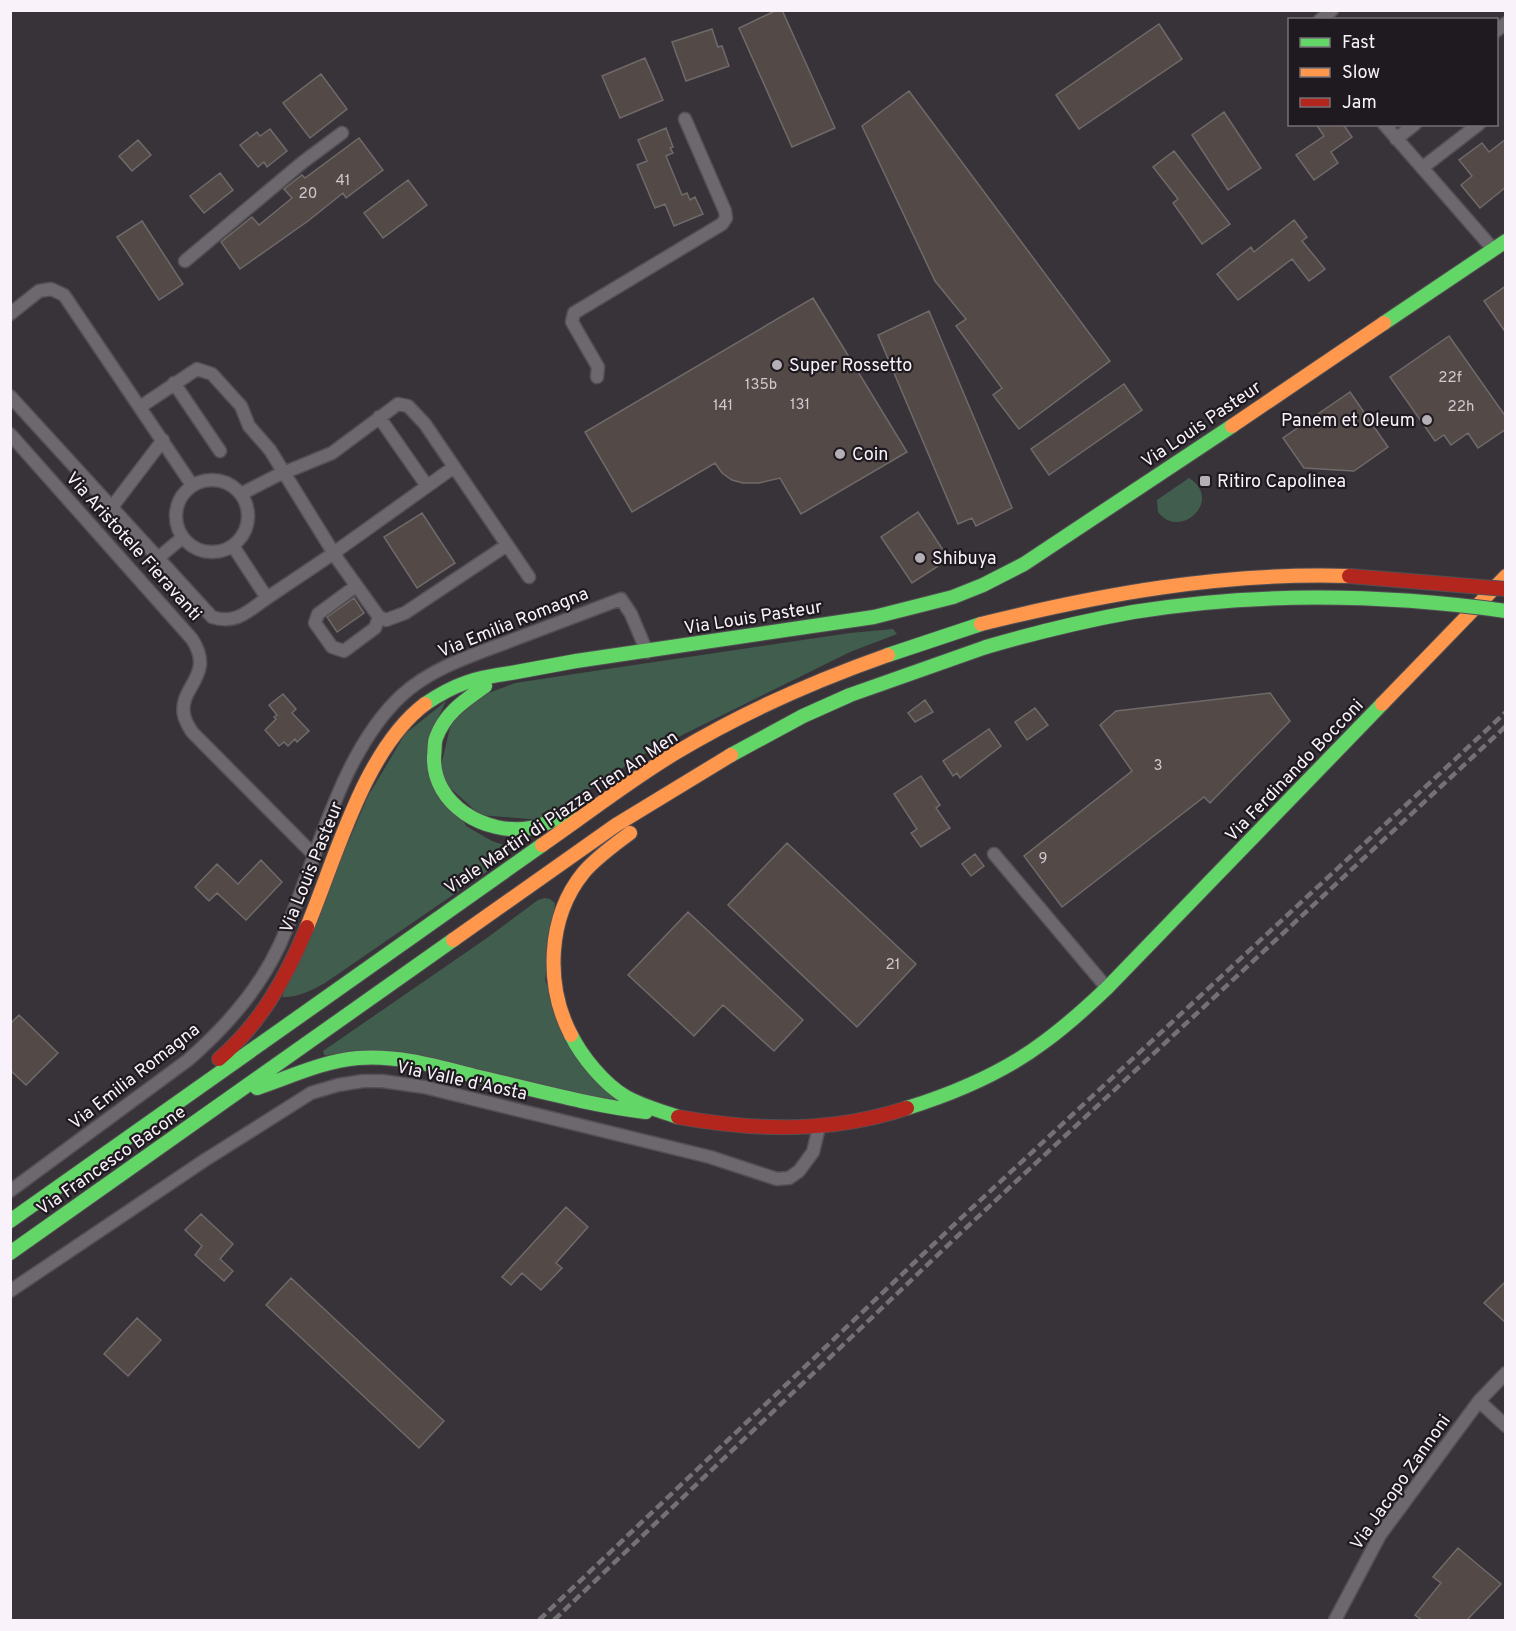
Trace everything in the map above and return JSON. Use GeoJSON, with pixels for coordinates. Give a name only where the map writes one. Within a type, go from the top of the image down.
{"type":"FeatureCollection","features":[{"type":"Feature","properties":{"kind":"main road","name":"Via Louis Pasteur"},"geometry":{"type":"LineString","coordinates":[[143,1127],[173,1096],[224,1055],[267,1006],[295,953],[365,782],[390,739],[406,721],[440,694],[490,674],[511,673],[899,612],[979,587],[1001,577],[1081,528],[1506,241]]}},
{"type":"Feature","properties":{"kind":"main road","name":"Viale Martiri di Piazza Tien An Men"},"geometry":{"type":"LineString","coordinates":[[143,1127],[677,752],[811,684],[981,624],[1059,603],[1184,583],[1307,575],[1436,581],[1506,589]]}},
{"type":"Feature","properties":{"kind":"main road","name":"Via Ferdinando Bocconi"},"geometry":{"type":"LineString","coordinates":[[678,1117],[734,1126],[819,1127],[894,1112],[973,1083],[1033,1050],[1063,1028],[1107,988],[1506,576]]}},
{"type":"Feature","properties":{"kind":"main road"},"geometry":{"type":"LineString","coordinates":[[233,1096],[616,825],[688,779],[759,740],[796,720],[870,687],[986,647],[1037,633],[1133,613],[1192,605],[1264,599],[1365,599],[1506,611]]}},
{"type":"Feature","properties":{"kind":"main road"},"geometry":{"type":"LineString","coordinates":[[511,673],[463,699],[442,722],[436,738],[433,758],[438,784],[445,797],[468,817],[500,829],[520,831],[544,825],[567,814],[639,768],[677,752]]}},
{"type":"Feature","properties":{"kind":"main road"},"geometry":{"type":"LineString","coordinates":[[678,1117],[624,1095],[580,1053],[567,1029],[556,999],[553,973],[554,948],[567,899],[592,863],[650,819],[712,779],[759,740]]}},
{"type":"Feature","properties":{"kind":"main road"},"geometry":{"type":"LineString","coordinates":[[233,1096],[322,1065],[349,1059],[380,1057],[426,1063],[605,1107],[678,1117]]}},
{"type":"Feature","properties":{"kind":"main road","name":"Via Francesco Bacone"},"geometry":{"type":"LineString","coordinates":[[10,1252],[233,1096]]}},
{"type":"Feature","properties":{"kind":"main road","name":"Via Francesco Bacone"},"geometry":{"type":"LineString","coordinates":[[10,1221],[143,1127]]}},
{"type":"Feature","properties":{"kind":"street"},"geometry":{"type":"LineString","coordinates":[[597,377],[598,367],[572,322],[574,313],[722,224],[726,218],[685,119]]}},
{"type":"Feature","properties":{"kind":"street"},"geometry":{"type":"LineString","coordinates":[[1386,126],[1493,249]]}},
{"type":"Feature","properties":{"kind":"street"},"geometry":{"type":"LineString","coordinates":[[1396,139],[1412,126]]}},
{"type":"Feature","properties":{"kind":"street"},"geometry":{"type":"LineString","coordinates":[[1422,168],[1476,126]]}},
{"type":"Feature","properties":{"kind":"street"},"geometry":{"type":"LineString","coordinates":[[185,261],[303,162],[342,133]]}},
{"type":"Feature","properties":{"kind":"street"},"geometry":{"type":"LineString","coordinates":[[10,314],[39,291],[51,289],[64,295],[192,485]]}},
{"type":"Feature","properties":{"kind":"street"},"geometry":{"type":"LineString","coordinates":[[140,406],[197,369],[212,374],[241,406],[249,426],[270,450],[334,553],[379,617],[386,620],[405,613],[507,545]]}},
{"type":"Feature","properties":{"kind":"street"},"geometry":{"type":"LineString","coordinates":[[174,383],[220,451]]}},
{"type":"Feature","properties":{"kind":"street"},"geometry":{"type":"LineString","coordinates":[[10,396],[212,617],[225,621],[240,616],[334,553],[454,466]]}},
{"type":"Feature","properties":{"kind":"street"},"geometry":{"type":"LineString","coordinates":[[241,494],[283,473],[332,453],[398,404],[408,406],[425,424],[530,578]]}},
{"type":"Feature","properties":{"kind":"street"},"geometry":{"type":"LineString","coordinates":[[379,417],[428,486]]}},
{"type":"Feature","properties":{"kind":"street","name":"Via Aristotele Fieravanti"},"geometry":{"type":"LineString","coordinates":[[10,434],[192,639],[200,652],[199,669],[183,708],[183,715],[192,732],[314,855]]}},
{"type":"Feature","properties":{"kind":"street"},"geometry":{"type":"LineString","coordinates":[[112,507],[163,440]]}},
{"type":"Feature","properties":{"kind":"street"},"geometry":{"type":"LineString","coordinates":[[202,481],[224,482],[241,494],[248,516],[241,537],[233,546],[216,552],[206,552],[197,550],[182,538],[175,515],[183,493],[192,485],[202,481]]}},
{"type":"Feature","properties":{"kind":"street"},"geometry":{"type":"LineString","coordinates":[[158,558],[182,538]]}},
{"type":"Feature","properties":{"kind":"street"},"geometry":{"type":"LineString","coordinates":[[233,546],[267,598]]}},
{"type":"Feature","properties":{"kind":"street"},"geometry":{"type":"LineString","coordinates":[[356,585],[318,614],[315,623],[332,647],[344,651],[375,628],[379,617]]}},
{"type":"Feature","properties":{"kind":"street","name":"Via Emilia Romagna"},"geometry":{"type":"LineString","coordinates":[[10,1191],[188,1060],[237,1012],[261,980],[280,944],[353,762],[367,738],[402,696],[430,676],[473,654],[621,599],[631,614],[647,652]]}},
{"type":"Feature","properties":{"kind":"street"},"geometry":{"type":"LineString","coordinates":[[994,854],[1107,988]]}},
{"type":"Feature","properties":{"kind":"street","name":"Via Valle d'Aosta"},"geometry":{"type":"LineString","coordinates":[[10,1292],[258,1126],[311,1093],[338,1085],[382,1081],[424,1087],[710,1157],[777,1179],[789,1178],[799,1171],[813,1152],[819,1127]]}},
{"type":"Feature","properties":{"kind":"street","name":"Via Jacopo Zannoni"},"geometry":{"type":"LineString","coordinates":[[1335,1620],[1380,1535],[1479,1401],[1506,1373]]}},
{"type":"Feature","properties":{"kind":"street"},"geometry":{"type":"LineString","coordinates":[[1479,1401],[1506,1426]]}},
{"type":"Feature","properties":{"kind":"green space"},"geometry":{"type":"Polygon","coordinates":[[[1189,478],[1199,487],[1202,497],[1200,506],[1187,520],[1177,522],[1167,520],[1158,512],[1157,500],[1189,478]]]}},
{"type":"Feature","properties":{"kind":"green space"},"geometry":{"type":"Polygon","coordinates":[[[893,629],[897,634],[850,652],[644,754],[543,820],[480,815],[446,784],[441,766],[451,723],[483,695],[515,683],[850,633],[893,629]]]}},
{"type":"Feature","properties":{"kind":"green space"},"geometry":{"type":"Polygon","coordinates":[[[446,701],[428,739],[466,826],[492,841],[510,847],[508,857],[325,983],[299,995],[282,997],[368,796],[405,734],[446,701]]]}},
{"type":"Feature","properties":{"kind":"green space"},"geometry":{"type":"Polygon","coordinates":[[[545,898],[555,903],[545,981],[620,1100],[324,1055],[323,1051],[538,900],[545,898]]]}},
{"type":"Feature","properties":{"kind":"building"},"geometry":{"type":"Polygon","coordinates":[[[777,10],[782,10],[835,128],[792,147],[739,28],[777,10]]]}},
{"type":"Feature","properties":{"kind":"building"},"geometry":{"type":"Polygon","coordinates":[[[1159,24],[1182,59],[1079,129],[1056,95],[1159,24]]]}},
{"type":"Feature","properties":{"kind":"building"},"geometry":{"type":"Polygon","coordinates":[[[712,29],[718,47],[722,46],[729,66],[686,81],[672,42],[712,29]]]}},
{"type":"Feature","properties":{"kind":"building"},"geometry":{"type":"Polygon","coordinates":[[[645,58],[663,100],[620,118],[602,76],[645,58]]]}},
{"type":"Feature","properties":{"kind":"building"},"geometry":{"type":"Polygon","coordinates":[[[321,74],[347,109],[310,138],[283,103],[321,74]]]}},
{"type":"Feature","properties":{"kind":"building"},"geometry":{"type":"Polygon","coordinates":[[[909,91],[1110,361],[1019,429],[993,395],[1002,388],[956,326],[966,319],[935,281],[862,126],[909,91]]]}},
{"type":"Feature","properties":{"kind":"building"},"geometry":{"type":"Polygon","coordinates":[[[1224,112],[1261,168],[1228,190],[1192,135],[1224,112]]]}},
{"type":"Feature","properties":{"kind":"building"},"geometry":{"type":"Polygon","coordinates":[[[1317,126],[1344,126],[1352,137],[1331,152],[1338,163],[1314,180],[1296,155],[1324,136],[1317,126]]]}},
{"type":"Feature","properties":{"kind":"building"},"geometry":{"type":"Polygon","coordinates":[[[666,128],[673,153],[666,156],[682,195],[687,193],[690,200],[695,197],[703,214],[674,226],[665,204],[655,208],[637,165],[647,161],[638,140],[666,128]]]}},
{"type":"Feature","properties":{"kind":"building"},"geometry":{"type":"Polygon","coordinates":[[[270,129],[287,151],[267,167],[264,162],[258,167],[240,145],[257,132],[260,136],[270,129]]]}},
{"type":"Feature","properties":{"kind":"building"},"geometry":{"type":"Polygon","coordinates":[[[359,138],[383,170],[346,198],[343,193],[240,269],[221,242],[252,217],[259,225],[292,198],[284,189],[302,175],[305,178],[359,138]]]}},
{"type":"Feature","properties":{"kind":"building"},"geometry":{"type":"Polygon","coordinates":[[[1506,139],[1506,187],[1480,208],[1461,185],[1472,176],[1459,160],[1482,143],[1489,152],[1506,139]]]}},
{"type":"Feature","properties":{"kind":"building"},"geometry":{"type":"Polygon","coordinates":[[[138,140],[151,155],[132,171],[119,156],[138,140]]]}},
{"type":"Feature","properties":{"kind":"building"},"geometry":{"type":"Polygon","coordinates":[[[1174,151],[1230,224],[1202,244],[1173,203],[1178,199],[1153,167],[1174,151]]]}},
{"type":"Feature","properties":{"kind":"building"},"geometry":{"type":"Polygon","coordinates":[[[220,173],[233,190],[204,213],[190,196],[220,173]]]}},
{"type":"Feature","properties":{"kind":"building"},"geometry":{"type":"Polygon","coordinates":[[[408,180],[427,205],[383,238],[364,213],[408,180]]]}},
{"type":"Feature","properties":{"kind":"building"},"geometry":{"type":"Polygon","coordinates":[[[1294,220],[1307,237],[1302,241],[1325,269],[1309,281],[1292,259],[1238,300],[1217,274],[1251,247],[1254,252],[1294,220]]]}},
{"type":"Feature","properties":{"kind":"building"},"geometry":{"type":"Polygon","coordinates":[[[142,221],[183,284],[159,300],[117,237],[142,221]]]}},
{"type":"Feature","properties":{"kind":"building"},"geometry":{"type":"Polygon","coordinates":[[[1506,286],[1506,333],[1484,301],[1506,286]]]}},
{"type":"Feature","properties":{"kind":"building","name":"Super Rossetto"},"geometry":{"type":"Polygon","coordinates":[[[813,298],[907,452],[801,514],[780,478],[759,483],[743,483],[732,480],[722,473],[715,463],[632,512],[585,432],[813,298]]]}},
{"type":"Feature","properties":{"kind":"building"},"geometry":{"type":"Polygon","coordinates":[[[929,311],[1012,508],[976,526],[972,518],[958,524],[878,335],[929,311]]]}},
{"type":"Feature","properties":{"kind":"building"},"geometry":{"type":"Polygon","coordinates":[[[1449,336],[1506,417],[1506,429],[1478,448],[1468,433],[1451,445],[1444,435],[1435,441],[1390,377],[1449,336]]]}},
{"type":"Feature","properties":{"kind":"building"},"geometry":{"type":"Polygon","coordinates":[[[1124,384],[1142,410],[1049,475],[1031,449],[1124,384]]]}},
{"type":"Feature","properties":{"kind":"building"},"geometry":{"type":"Polygon","coordinates":[[[1350,392],[1388,447],[1354,471],[1304,468],[1283,438],[1350,392]]]}},
{"type":"Feature","properties":{"kind":"building"},"geometry":{"type":"Polygon","coordinates":[[[918,512],[949,559],[912,583],[881,537],[918,512]]]}},
{"type":"Feature","properties":{"kind":"building"},"geometry":{"type":"Polygon","coordinates":[[[422,513],[455,563],[417,588],[384,537],[422,513]]]}},
{"type":"Feature","properties":{"kind":"building"},"geometry":{"type":"Polygon","coordinates":[[[354,598],[364,613],[337,632],[327,617],[354,598]]]}},
{"type":"Feature","properties":{"kind":"building"},"geometry":{"type":"Polygon","coordinates":[[[1270,693],[1290,721],[1210,803],[1204,797],[1062,907],[1024,856],[1132,771],[1100,725],[1116,711],[1270,693]]]}},
{"type":"Feature","properties":{"kind":"building"},"geometry":{"type":"Polygon","coordinates":[[[283,694],[296,709],[292,713],[309,731],[297,742],[295,739],[288,746],[284,742],[279,746],[265,730],[277,715],[269,705],[283,694]]]}},
{"type":"Feature","properties":{"kind":"building"},"geometry":{"type":"Polygon","coordinates":[[[925,700],[933,712],[915,722],[908,713],[925,700]]]}},
{"type":"Feature","properties":{"kind":"building"},"geometry":{"type":"Polygon","coordinates":[[[1035,708],[1048,725],[1027,740],[1015,722],[1035,708]]]}},
{"type":"Feature","properties":{"kind":"building"},"geometry":{"type":"Polygon","coordinates":[[[989,729],[1001,746],[960,778],[957,773],[953,776],[943,761],[989,729]]]}},
{"type":"Feature","properties":{"kind":"building"},"geometry":{"type":"Polygon","coordinates":[[[921,776],[940,805],[936,808],[950,828],[921,847],[911,833],[917,829],[894,794],[921,776]]]}},
{"type":"Feature","properties":{"kind":"building"},"geometry":{"type":"Polygon","coordinates":[[[787,843],[916,964],[857,1027],[728,905],[787,843]]]}},
{"type":"Feature","properties":{"kind":"building"},"geometry":{"type":"Polygon","coordinates":[[[975,854],[984,866],[971,876],[962,864],[975,854]]]}},
{"type":"Feature","properties":{"kind":"building"},"geometry":{"type":"Polygon","coordinates":[[[261,860],[282,882],[246,920],[217,893],[209,901],[195,887],[217,864],[238,884],[261,860]]]}},
{"type":"Feature","properties":{"kind":"building"},"geometry":{"type":"Polygon","coordinates":[[[688,912],[803,1020],[774,1051],[723,1005],[694,1036],[628,975],[688,912]]]}},
{"type":"Feature","properties":{"kind":"building"},"geometry":{"type":"Polygon","coordinates":[[[19,1015],[58,1053],[26,1085],[10,1070],[10,1024],[19,1015]]]}},
{"type":"Feature","properties":{"kind":"building"},"geometry":{"type":"Polygon","coordinates":[[[566,1207],[588,1227],[556,1263],[562,1268],[541,1290],[522,1273],[511,1285],[502,1277],[566,1207]]]}},
{"type":"Feature","properties":{"kind":"building"},"geometry":{"type":"Polygon","coordinates":[[[201,1214],[233,1244],[220,1259],[233,1271],[224,1281],[195,1255],[202,1246],[185,1230],[201,1214]]]}},
{"type":"Feature","properties":{"kind":"building"},"geometry":{"type":"Polygon","coordinates":[[[291,1278],[444,1421],[419,1448],[266,1305],[291,1278]]]}},
{"type":"Feature","properties":{"kind":"building"},"geometry":{"type":"Polygon","coordinates":[[[1506,1281],[1506,1323],[1484,1303],[1506,1281]]]}},
{"type":"Feature","properties":{"kind":"building"},"geometry":{"type":"Polygon","coordinates":[[[137,1318],[161,1340],[128,1376],[104,1354],[137,1318]]]}},
{"type":"Feature","properties":{"kind":"building"},"geometry":{"type":"Polygon","coordinates":[[[1458,1548],[1501,1584],[1467,1620],[1422,1620],[1415,1615],[1441,1583],[1433,1577],[1458,1548]]]}},
{"type":"Feature","properties":{"kind":"railway"},"geometry":{"type":"LineString","coordinates":[[539,1620],[959,1220],[1506,712]]}},
{"type":"Feature","properties":{"kind":"railway"},"geometry":{"type":"LineString","coordinates":[[554,1620],[966,1228],[1506,726]]}},
{"type":"Feature","properties":{"kind":"traffic: fast"},"geometry":{"type":"LineString","coordinates":[[1384,323],[1506,241]]}},
{"type":"Feature","properties":{"kind":"traffic: fast"},"geometry":{"type":"LineString","coordinates":[[511,673],[576,661],[874,617],[953,597],[1024,564],[1232,426]]}},
{"type":"Feature","properties":{"kind":"traffic: fast"},"geometry":{"type":"LineString","coordinates":[[986,647],[1133,612],[1226,601],[1272,598],[1366,599],[1413,601],[1506,611]]}},
{"type":"Feature","properties":{"kind":"traffic: fast"},"geometry":{"type":"LineString","coordinates":[[888,655],[981,624]]}},
{"type":"Feature","properties":{"kind":"traffic: fast"},"geometry":{"type":"LineString","coordinates":[[731,755],[803,716],[850,695],[986,647]]}},
{"type":"Feature","properties":{"kind":"traffic: fast"},"geometry":{"type":"LineString","coordinates":[[425,704],[466,682],[511,673]]}},
{"type":"Feature","properties":{"kind":"traffic: fast"},"geometry":{"type":"LineString","coordinates":[[485,686],[450,715],[436,738],[434,756],[436,773],[442,789],[465,813],[480,822],[497,827],[531,828],[569,813]]}},
{"type":"Feature","properties":{"kind":"traffic: fast"},"geometry":{"type":"LineString","coordinates":[[907,1108],[961,1089],[995,1073],[1028,1053],[1068,1023],[1107,988],[1382,704]]}},
{"type":"Feature","properties":{"kind":"traffic: fast"},"geometry":{"type":"LineString","coordinates":[[10,1221],[542,845]]}},
{"type":"Feature","properties":{"kind":"traffic: fast"},"geometry":{"type":"LineString","coordinates":[[10,1253],[453,940]]}},
{"type":"Feature","properties":{"kind":"traffic: fast"},"geometry":{"type":"LineString","coordinates":[[571,1035],[594,1069],[618,1092],[638,1103],[678,1117]]}},
{"type":"Feature","properties":{"kind":"traffic: fast"},"geometry":{"type":"LineString","coordinates":[[257,1088],[332,1062],[358,1058],[388,1058],[432,1065],[581,1101],[646,1112]]}},
{"type":"Feature","properties":{"kind":"traffic: slow"},"geometry":{"type":"LineString","coordinates":[[1232,426],[1384,323]]}},
{"type":"Feature","properties":{"kind":"traffic: slow"},"geometry":{"type":"LineString","coordinates":[[981,624],[1072,603],[1163,587],[1255,578],[1349,576]]}},
{"type":"Feature","properties":{"kind":"traffic: slow"},"geometry":{"type":"LineString","coordinates":[[1382,704],[1506,576]]}},
{"type":"Feature","properties":{"kind":"traffic: slow"},"geometry":{"type":"LineString","coordinates":[[542,845],[642,774],[727,724],[780,698],[888,655]]}},
{"type":"Feature","properties":{"kind":"traffic: slow"},"geometry":{"type":"LineString","coordinates":[[307,927],[341,838],[369,777],[385,749],[404,724],[425,704]]}},
{"type":"Feature","properties":{"kind":"traffic: slow"},"geometry":{"type":"LineString","coordinates":[[453,940],[616,825],[731,755]]}},
{"type":"Feature","properties":{"kind":"traffic: slow"},"geometry":{"type":"LineString","coordinates":[[571,1035],[557,995],[554,973],[557,930],[563,909],[584,872],[600,856],[630,833]]}},
{"type":"Feature","properties":{"kind":"traffic: jam"},"geometry":{"type":"LineString","coordinates":[[1349,576],[1506,589]]}},
{"type":"Feature","properties":{"kind":"traffic: jam"},"geometry":{"type":"LineString","coordinates":[[219,1059],[248,1030],[271,999],[307,927]]}},
{"type":"Feature","properties":{"kind":"traffic: jam"},"geometry":{"type":"LineString","coordinates":[[678,1117],[765,1127],[822,1126],[879,1116],[907,1108]]}},
{"type":"Feature","properties":{"kind":"place","name":"Super Rossetto"},"geometry":{"type":"Point","coordinates":[777,365]}},
{"type":"Feature","properties":{"kind":"place","name":"Panem et Oleum"},"geometry":{"type":"Point","coordinates":[1427,420]}},
{"type":"Feature","properties":{"kind":"place","name":"Coin"},"geometry":{"type":"Point","coordinates":[840,454]}},
{"type":"Feature","properties":{"kind":"place","name":"Ritiro Capolinea"},"geometry":{"type":"Point","coordinates":[1205,481]}},
{"type":"Feature","properties":{"kind":"place","name":"Shibuya"},"geometry":{"type":"Point","coordinates":[920,558]}}]}
